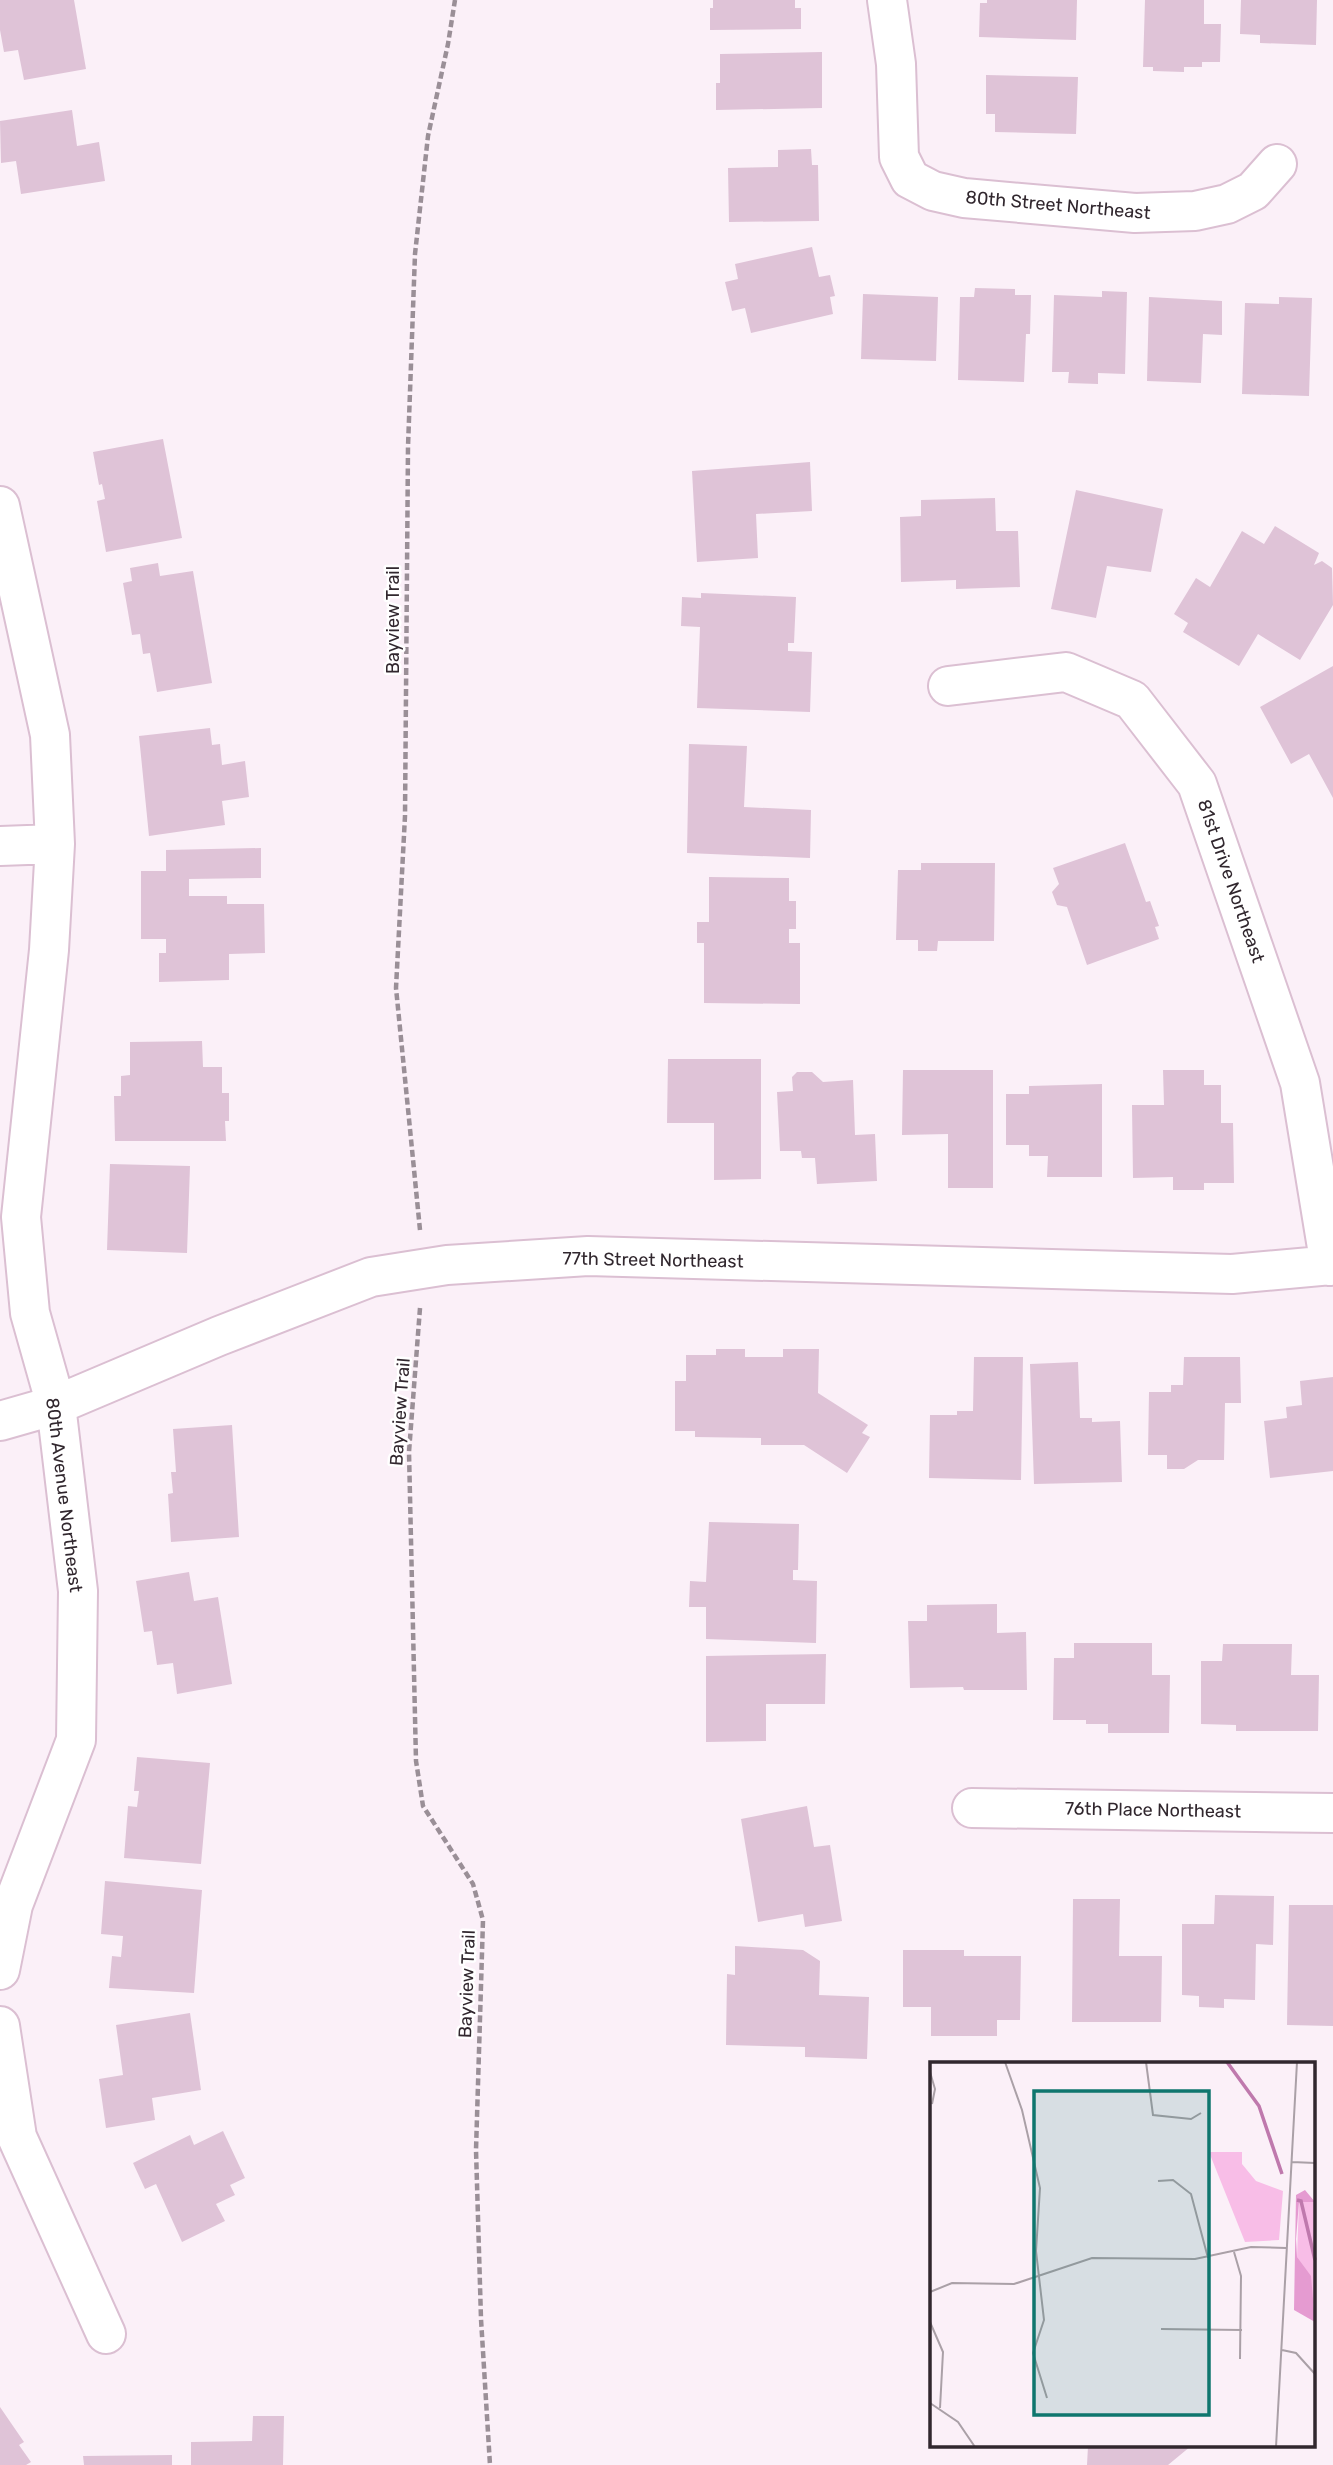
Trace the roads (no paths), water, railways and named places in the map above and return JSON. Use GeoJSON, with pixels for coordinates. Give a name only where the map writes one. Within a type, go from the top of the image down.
{"type":"FeatureCollection","features":[{"type":"Feature","properties":{"kind":"street","name":"80th Street Northeast"},"geometry":{"type":"LineString","coordinates":[[887,0],[896,64],[899,157],[911,179],[933,191],[964,198],[1135,213],[1195,211],[1227,204],[1253,191],[1278,164]]}},
{"type":"Feature","properties":{"kind":"street","name":"80th Avenue Northeast"},"geometry":{"type":"LineString","coordinates":[[0,506],[50,735],[55,844],[49,950],[21,1217],[30,1313],[55,1405],[78,1591],[76,1740],[13,1905],[0,1970]]}},
{"type":"Feature","properties":{"kind":"street","name":"81st Drive Northeast"},"geometry":{"type":"LineString","coordinates":[[948,686],[1066,671],[1132,700],[1197,784],[1300,1083],[1332,1266]]}},
{"type":"Feature","properties":{"kind":"street"},"geometry":{"type":"LineString","coordinates":[[0,846],[55,844]]}},
{"type":"Feature","properties":{"kind":"street","name":"77th Street Northeast"},"geometry":{"type":"LineString","coordinates":[[0,1421],[55,1405],[219,1336],[371,1277],[447,1265],[588,1256],[1232,1274],[1332,1266]]}},
{"type":"Feature","properties":{"kind":"street","name":"76th Place Northeast"},"geometry":{"type":"LineString","coordinates":[[972,1808],[1333,1813]]}},
{"type":"Feature","properties":{"kind":"street"},"geometry":{"type":"LineString","coordinates":[[0,2026],[17,2137],[106,2333]]}}]}
